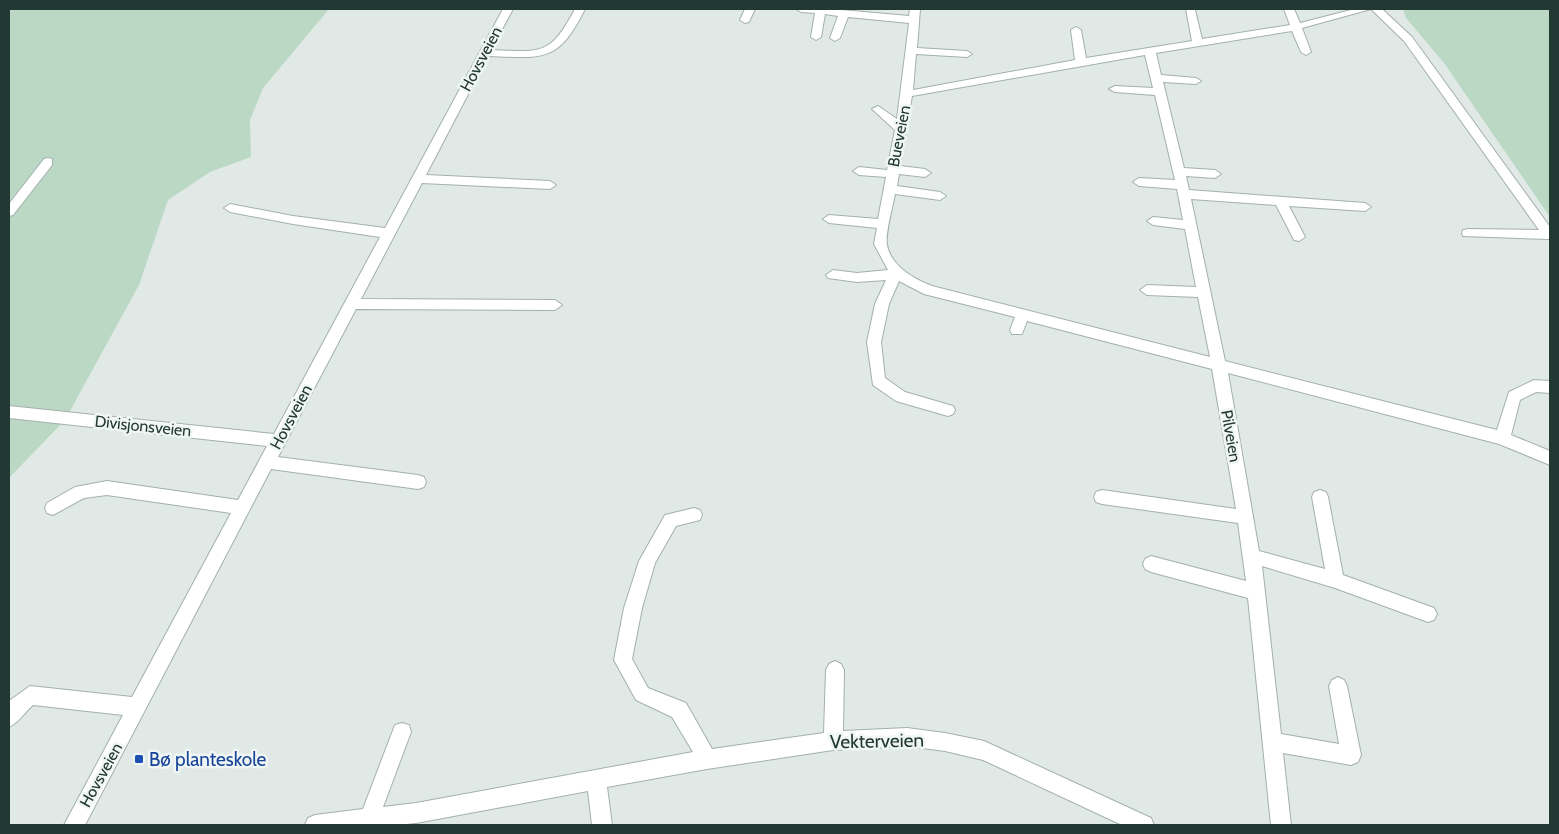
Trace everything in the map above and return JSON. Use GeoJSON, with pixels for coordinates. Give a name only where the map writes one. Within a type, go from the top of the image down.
{"type":"FeatureCollection","features":[{"type":"Feature","properties":{"kind":"street","name":"Hovsveien"},"geometry":{"type":"LineString","coordinates":[[74,825],[387,233],[508,9]]}},
{"type":"Feature","properties":{"kind":"street"},"geometry":{"type":"LineString","coordinates":[[484,52],[542,54],[553,50],[570,31],[580,9]]}},
{"type":"Feature","properties":{"kind":"street"},"geometry":{"type":"LineString","coordinates":[[746,20],[750,9]]}},
{"type":"Feature","properties":{"kind":"street"},"geometry":{"type":"LineString","coordinates":[[801,9],[914,20]]}},
{"type":"Feature","properties":{"kind":"street"},"geometry":{"type":"LineString","coordinates":[[907,94],[913,51],[915,9]]}},
{"type":"Feature","properties":{"kind":"street"},"geometry":{"type":"LineString","coordinates":[[1289,9],[1306,52]]}},
{"type":"Feature","properties":{"kind":"street","name":"Bueveien"},"geometry":{"type":"LineString","coordinates":[[1366,9],[1295,27],[1081,62],[907,94],[880,244],[889,264],[896,273],[910,283],[929,290],[1022,316],[1502,438],[1550,458]]}},
{"type":"Feature","properties":{"kind":"street"},"geometry":{"type":"LineString","coordinates":[[1376,9],[1408,39],[1549,235],[1468,233]]}},
{"type":"Feature","properties":{"kind":"street"},"geometry":{"type":"LineString","coordinates":[[1190,10],[1198,44]]}},
{"type":"Feature","properties":{"kind":"street"},"geometry":{"type":"LineString","coordinates":[[816,37],[821,11]]}},
{"type":"Feature","properties":{"kind":"street"},"geometry":{"type":"LineString","coordinates":[[835,38],[844,13]]}},
{"type":"Feature","properties":{"kind":"street"},"geometry":{"type":"LineString","coordinates":[[1076,30],[1081,62]]}},
{"type":"Feature","properties":{"kind":"street"},"geometry":{"type":"LineString","coordinates":[[913,51],[967,54]]}},
{"type":"Feature","properties":{"kind":"street","name":"Pilveien"},"geometry":{"type":"LineString","coordinates":[[1150,52],[1181,184],[1202,292],[1219,365],[1252,556],[1281,825]]}},
{"type":"Feature","properties":{"kind":"street"},"geometry":{"type":"LineString","coordinates":[[1115,89],[1196,81]]}},
{"type":"Feature","properties":{"kind":"street"},"geometry":{"type":"LineString","coordinates":[[878,109],[900,128]]}},
{"type":"Feature","properties":{"kind":"street"},"geometry":{"type":"LineString","coordinates":[[9,212],[48,162]]}},
{"type":"Feature","properties":{"kind":"street"},"geometry":{"type":"LineString","coordinates":[[859,171],[925,173]]}},
{"type":"Feature","properties":{"kind":"street"},"geometry":{"type":"LineString","coordinates":[[1181,184],[1215,174]]}},
{"type":"Feature","properties":{"kind":"street"},"geometry":{"type":"LineString","coordinates":[[417,178],[550,185]]}},
{"type":"Feature","properties":{"kind":"street"},"geometry":{"type":"LineString","coordinates":[[1139,182],[1181,184],[1280,201],[1365,207]]}},
{"type":"Feature","properties":{"kind":"street"},"geometry":{"type":"LineString","coordinates":[[890,189],[940,196]]}},
{"type":"Feature","properties":{"kind":"street"},"geometry":{"type":"LineString","coordinates":[[1280,201],[1299,237]]}},
{"type":"Feature","properties":{"kind":"street"},"geometry":{"type":"LineString","coordinates":[[230,208],[293,220],[387,233]]}},
{"type":"Feature","properties":{"kind":"street"},"geometry":{"type":"LineString","coordinates":[[829,219],[883,224]]}},
{"type":"Feature","properties":{"kind":"street"},"geometry":{"type":"LineString","coordinates":[[1153,221],[1189,225]]}},
{"type":"Feature","properties":{"kind":"street"},"geometry":{"type":"LineString","coordinates":[[833,275],[856,277],[896,273]]}},
{"type":"Feature","properties":{"kind":"street"},"geometry":{"type":"LineString","coordinates":[[896,273],[882,304],[874,342],[878,380],[900,397],[948,410]]}},
{"type":"Feature","properties":{"kind":"street"},"geometry":{"type":"LineString","coordinates":[[1147,290],[1202,292]]}},
{"type":"Feature","properties":{"kind":"street"},"geometry":{"type":"LineString","coordinates":[[350,304],[555,305]]}},
{"type":"Feature","properties":{"kind":"street"},"geometry":{"type":"LineString","coordinates":[[1016,330],[1022,316]]}},
{"type":"Feature","properties":{"kind":"street"},"geometry":{"type":"LineString","coordinates":[[1502,438],[1514,396],[1534,386],[1550,387]]}},
{"type":"Feature","properties":{"kind":"street","name":"Divisjonsveien"},"geometry":{"type":"LineString","coordinates":[[9,412],[278,441]]}},
{"type":"Feature","properties":{"kind":"street"},"geometry":{"type":"LineString","coordinates":[[267,462],[418,482]]}},
{"type":"Feature","properties":{"kind":"street"},"geometry":{"type":"LineString","coordinates":[[53,508],[81,492],[106,488],[243,508]]}},
{"type":"Feature","properties":{"kind":"street"},"geometry":{"type":"LineString","coordinates":[[1102,497],[1245,517]]}},
{"type":"Feature","properties":{"kind":"street"},"geometry":{"type":"LineString","coordinates":[[1320,497],[1335,580]]}},
{"type":"Feature","properties":{"kind":"street"},"geometry":{"type":"LineString","coordinates":[[694,515],[671,520],[647,561],[633,608],[623,660],[642,694],[679,710],[708,759]]}},
{"type":"Feature","properties":{"kind":"street"},"geometry":{"type":"LineString","coordinates":[[1252,556],[1335,580],[1428,614]]}},
{"type":"Feature","properties":{"kind":"street"},"geometry":{"type":"LineString","coordinates":[[1151,564],[1256,592]]}},
{"type":"Feature","properties":{"kind":"street"},"geometry":{"type":"LineString","coordinates":[[833,741],[835,670]]}},
{"type":"Feature","properties":{"kind":"street"},"geometry":{"type":"LineString","coordinates":[[1272,742],[1351,755],[1338,686]]}},
{"type":"Feature","properties":{"kind":"street"},"geometry":{"type":"LineString","coordinates":[[9,718],[14,709],[30,695],[138,707]]}},
{"type":"Feature","properties":{"kind":"street"},"geometry":{"type":"LineString","coordinates":[[370,819],[402,732]]}},
{"type":"Feature","properties":{"kind":"street","name":"Vekterveien"},"geometry":{"type":"LineString","coordinates":[[315,825],[416,813],[708,759],[833,741],[906,737],[945,742],[984,751],[1144,825]]}},
{"type":"Feature","properties":{"kind":"street"},"geometry":{"type":"LineString","coordinates":[[596,780],[602,825]]}},
{"type":"Feature","properties":{"kind":"green space"},"geometry":{"type":"Polygon","coordinates":[[[9,9],[329,9],[263,88],[250,120],[251,157],[210,172],[168,200],[139,285],[65,420],[9,478],[9,9]]]}},
{"type":"Feature","properties":{"kind":"green space"},"geometry":{"type":"Polygon","coordinates":[[[1403,9],[1550,9],[1550,217],[1444,63],[1406,18],[1403,9]]]}},
{"type":"Feature","properties":{"kind":"place","name":"Bø planteskole"},"geometry":{"type":"Point","coordinates":[139,759]}}]}
